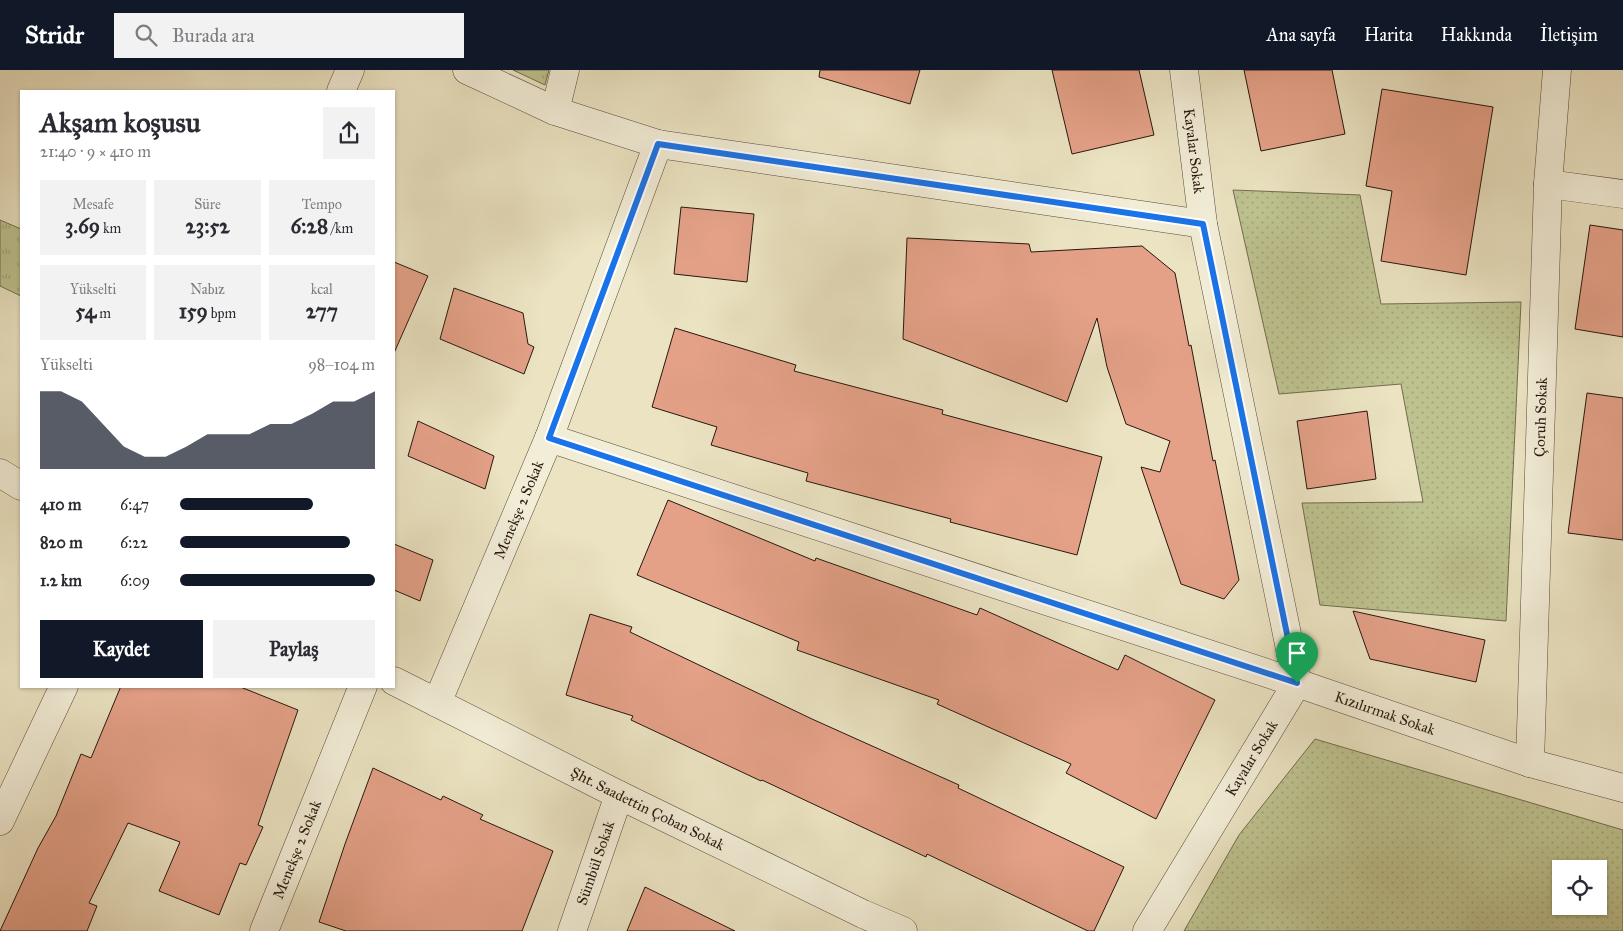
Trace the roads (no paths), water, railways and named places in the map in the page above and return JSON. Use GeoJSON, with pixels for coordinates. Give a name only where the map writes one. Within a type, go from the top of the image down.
{"type":"FeatureCollection","features":[{"type":"Feature","properties":{"kind":"street"},"geometry":{"type":"LineString","coordinates":[[341,90],[350,70]]}},
{"type":"Feature","properties":{"kind":"street"},"geometry":{"type":"LineString","coordinates":[[467,70],[555,111],[658,144],[1203,224]]}},
{"type":"Feature","properties":{"kind":"street"},"geometry":{"type":"LineString","coordinates":[[555,111],[565,70]]}},
{"type":"Feature","properties":{"kind":"street","name":"Kayalar Sokak"},"geometry":{"type":"LineString","coordinates":[[1147,931],[1297,683],[1203,224],[1184,70]]}},
{"type":"Feature","properties":{"kind":"street","name":"Çoruh Sokak"},"geometry":{"type":"LineString","coordinates":[[1530,763],[1548,184],[1557,70]]}},
{"type":"Feature","properties":{"kind":"street","name":"Menekşe 2 Sokak"},"geometry":{"type":"LineString","coordinates":[[437,703],[549,438],[658,144]]}},
{"type":"Feature","properties":{"kind":"street"},"geometry":{"type":"LineString","coordinates":[[1548,184],[1623,194]]}},
{"type":"Feature","properties":{"kind":"street","name":"Kızılırmak Sokak"},"geometry":{"type":"LineString","coordinates":[[549,438],[1297,683],[1530,763],[1623,788]]}},
{"type":"Feature","properties":{"kind":"street"},"geometry":{"type":"LineString","coordinates":[[0,473],[20,485]]}},
{"type":"Feature","properties":{"kind":"street","name":"Şht. Saadettin Çoban Sokak"},"geometry":{"type":"LineString","coordinates":[[395,682],[619,795],[860,922],[903,931]]}},
{"type":"Feature","properties":{"kind":"street"},"geometry":{"type":"LineString","coordinates":[[0,820],[63,688]]}},
{"type":"Feature","properties":{"kind":"street","name":"Menekşe 2 Sokak"},"geometry":{"type":"LineString","coordinates":[[264,931],[362,688]]}},
{"type":"Feature","properties":{"kind":"street","name":"Sümbül Sokak"},"geometry":{"type":"LineString","coordinates":[[572,931],[619,795]]}}]}
